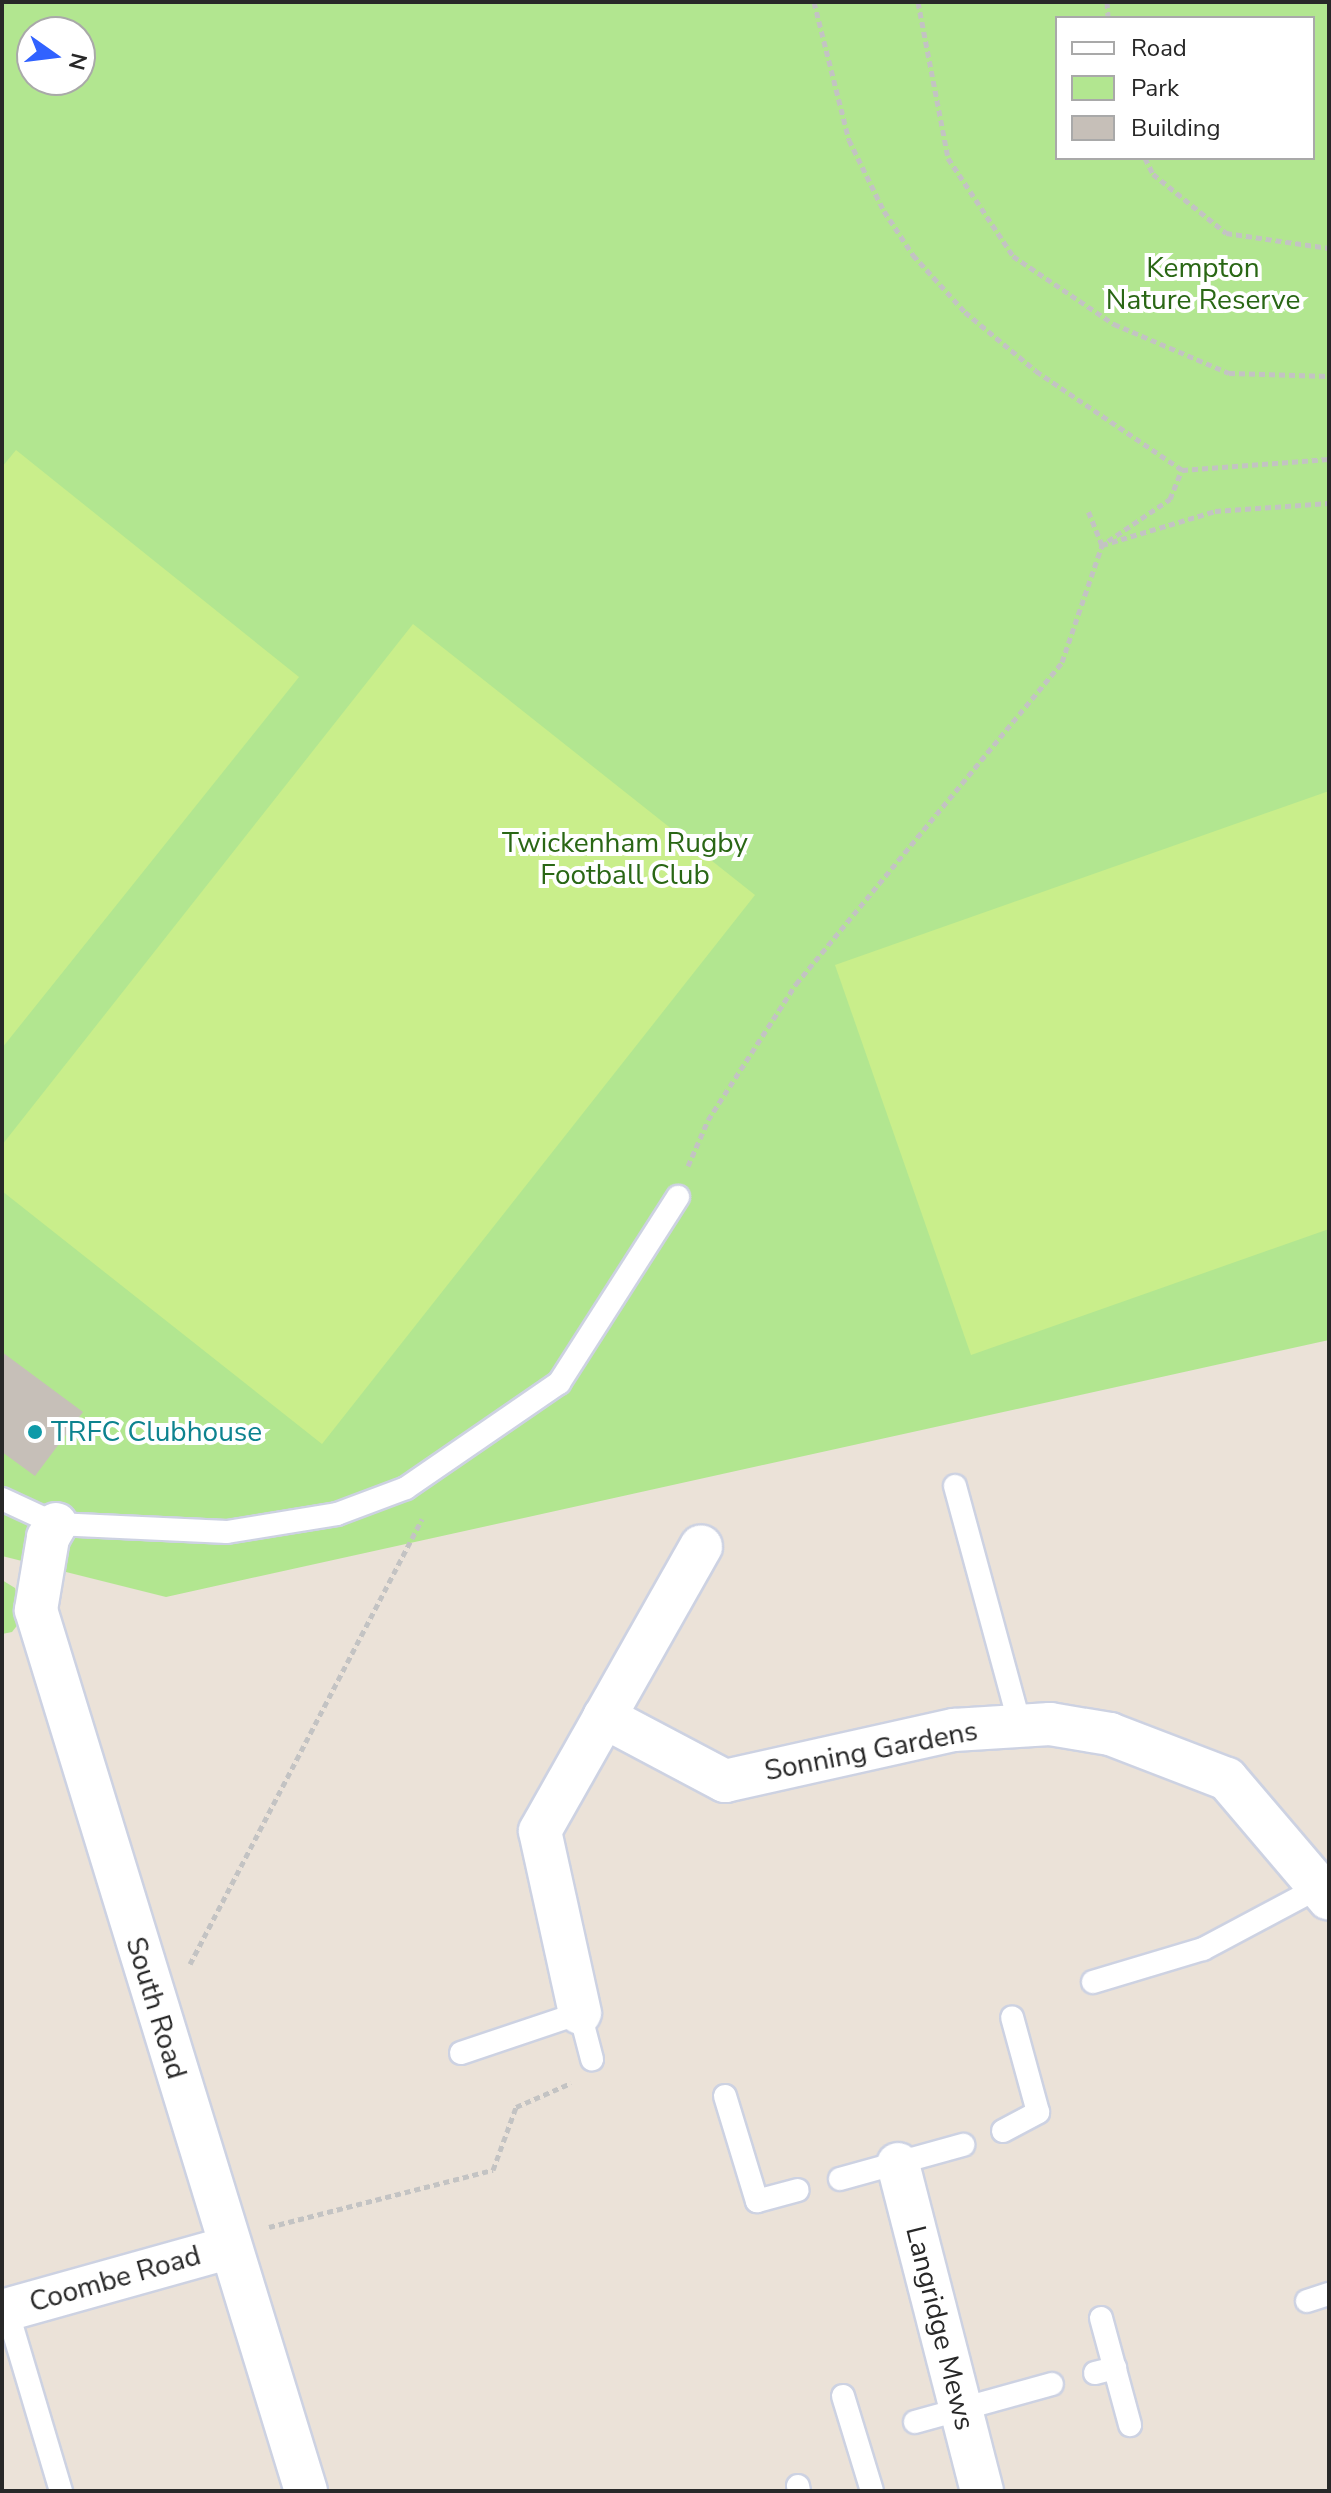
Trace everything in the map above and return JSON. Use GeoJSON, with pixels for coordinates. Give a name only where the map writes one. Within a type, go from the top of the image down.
{"type":"FeatureCollection","features":[{"type":"Feature","properties":{"kind":"street","name":"South Road"},"geometry":{"type":"LineString","coordinates":[[56,1524],[48,1538],[36,1610],[227,2243],[306,2491]]}},
{"type":"Feature","properties":{"kind":"street"},"geometry":{"type":"LineString","coordinates":[[580,2013],[540,1831],[701,1546]]}},
{"type":"Feature","properties":{"kind":"street","name":"Sonning Gardens"},"geometry":{"type":"LineString","coordinates":[[604,1717],[725,1781],[954,1730],[1050,1724],[1110,1734],[1227,1779],[1327,1888]]}},
{"type":"Feature","properties":{"kind":"street","name":"Langridge Mews"},"geometry":{"type":"LineString","coordinates":[[898,2164],[982,2491]]}},
{"type":"Feature","properties":{"kind":"street","name":"Coombe Road"},"geometry":{"type":"LineString","coordinates":[[4,2310],[227,2243]]}},
{"type":"Feature","properties":{"kind":"lane"},"geometry":{"type":"LineString","coordinates":[[2,1499],[56,1524],[227,1532],[337,1514],[406,1488],[559,1383],[678,1197]]}},
{"type":"Feature","properties":{"kind":"lane"},"geometry":{"type":"LineString","coordinates":[[955,1486],[1020,1726]]}},
{"type":"Feature","properties":{"kind":"lane"},"geometry":{"type":"LineString","coordinates":[[1093,1982],[1203,1949],[1327,1888]]}},
{"type":"Feature","properties":{"kind":"lane"},"geometry":{"type":"LineString","coordinates":[[461,2053],[580,2013],[592,2059]]}},
{"type":"Feature","properties":{"kind":"lane"},"geometry":{"type":"LineString","coordinates":[[1003,2131],[1038,2112],[1012,2017]]}},
{"type":"Feature","properties":{"kind":"lane"},"geometry":{"type":"LineString","coordinates":[[725,2096],[757,2201],[798,2190]]}},
{"type":"Feature","properties":{"kind":"lane"},"geometry":{"type":"LineString","coordinates":[[840,2179],[963,2145]]}},
{"type":"Feature","properties":{"kind":"lane"},"geometry":{"type":"LineString","coordinates":[[1307,2301],[1329,2294]]}},
{"type":"Feature","properties":{"kind":"lane"},"geometry":{"type":"LineString","coordinates":[[4,2310],[61,2491]]}},
{"type":"Feature","properties":{"kind":"lane"},"geometry":{"type":"LineString","coordinates":[[1101,2318],[1105,2370],[1130,2425]]}},
{"type":"Feature","properties":{"kind":"lane"},"geometry":{"type":"LineString","coordinates":[[915,2422],[1052,2384]]}},
{"type":"Feature","properties":{"kind":"lane"},"geometry":{"type":"LineString","coordinates":[[843,2396],[864,2437],[872,2491]]}},
{"type":"Feature","properties":{"kind":"path"},"geometry":{"type":"LineString","coordinates":[[814,2],[849,140],[884,211],[913,255],[965,312],[1036,371],[1182,470],[1329,459]]}},
{"type":"Feature","properties":{"kind":"path"},"geometry":{"type":"LineString","coordinates":[[918,2],[948,158],[1013,256],[1114,324],[1229,373],[1329,376]]}},
{"type":"Feature","properties":{"kind":"path"},"geometry":{"type":"LineString","coordinates":[[1146,160],[1153,174],[1226,233],[1329,248]]}},
{"type":"Feature","properties":{"kind":"path"},"geometry":{"type":"LineString","coordinates":[[678,1197],[708,1120],[796,984],[1062,662],[1102,545],[1170,499],[1182,470]]}},
{"type":"Feature","properties":{"kind":"path"},"geometry":{"type":"LineString","coordinates":[[1102,545],[1215,511],[1329,503]]}},
{"type":"Feature","properties":{"kind":"path"},"geometry":{"type":"LineString","coordinates":[[1088,510],[1102,545]]}},
{"type":"Feature","properties":{"kind":"path"},"geometry":{"type":"LineString","coordinates":[[160,2022],[426,1511]]}},
{"type":"Feature","properties":{"kind":"path"},"geometry":{"type":"LineString","coordinates":[[227,2243],[493,2170],[516,2107],[572,2082],[568,2067],[592,2059]]}},
{"type":"Feature","properties":{"kind":"green space","name":"Twickenham Rugby Football Club"},"geometry":{"type":"Polygon","coordinates":[[[2,2],[1329,2],[1329,1340],[166,1597],[2,1556],[2,2]]]}},
{"type":"Feature","properties":{"kind":"green space"},"geometry":{"type":"Polygon","coordinates":[[[16,450],[299,677],[2,1048],[2,467],[16,450]]]}},
{"type":"Feature","properties":{"kind":"green space"},"geometry":{"type":"Polygon","coordinates":[[[413,624],[755,895],[322,1444],[2,1191],[2,1145],[413,624]]]}},
{"type":"Feature","properties":{"kind":"green space"},"geometry":{"type":"Polygon","coordinates":[[[1329,791],[1329,1229],[971,1355],[835,965],[1329,791]]]}},
{"type":"Feature","properties":{"kind":"green space"},"geometry":{"type":"Polygon","coordinates":[[[2,1580],[15,1588],[23,1618],[12,1632],[2,1634],[2,1580]]]}},
{"type":"Feature","properties":{"kind":"building","name":"TRFC Clubhouse"},"geometry":{"type":"Polygon","coordinates":[[[2,1352],[83,1412],[35,1476],[2,1452],[2,1352]]]}},
{"type":"Feature","properties":{"kind":"place","name":"TRFC Clubhouse"},"geometry":{"type":"Point","coordinates":[35,1432]}},
{"type":"Feature","properties":{"kind":"park label","name":"Kempton Nature Reserve"},"geometry":{"type":"Point","coordinates":[1203,284]}}]}
